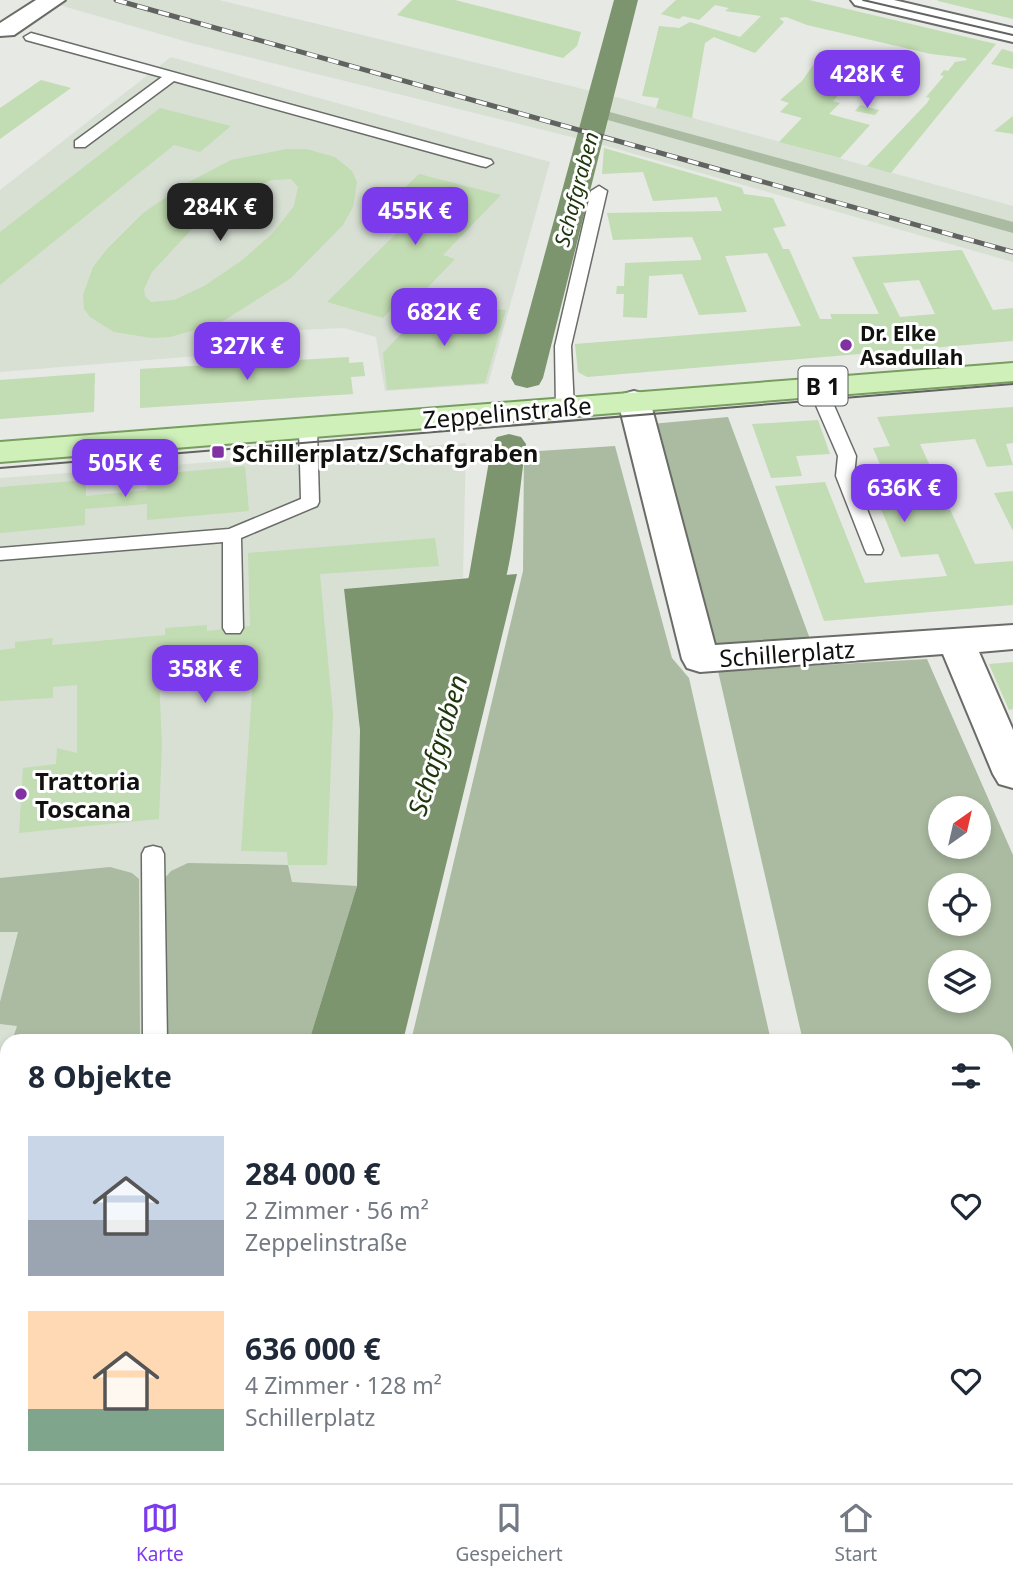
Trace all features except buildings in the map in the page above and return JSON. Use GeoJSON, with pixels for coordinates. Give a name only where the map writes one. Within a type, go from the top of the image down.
{"type":"FeatureCollection","features":[{"type":"Feature","properties":{"kind":"main road","name":"Zeppelinstraße"},"geometry":{"type":"LineString","coordinates":[[0,452],[1013,372]]}},
{"type":"Feature","properties":{"kind":"street"},"geometry":{"type":"LineString","coordinates":[[5,36],[53,0]]}},
{"type":"Feature","properties":{"kind":"street"},"geometry":{"type":"LineString","coordinates":[[863,0],[1013,35]]}},
{"type":"Feature","properties":{"kind":"street"},"geometry":{"type":"LineString","coordinates":[[5,36],[31,37]]}},
{"type":"Feature","properties":{"kind":"street","name":"Schillerplatz"},"geometry":{"type":"LineString","coordinates":[[634,401],[700,659],[1013,637]]}},
{"type":"Feature","properties":{"kind":"street"},"geometry":{"type":"LineString","coordinates":[[956,642],[1013,774]]}},
{"type":"Feature","properties":{"kind":"lane"},"geometry":{"type":"LineString","coordinates":[[31,37],[486,163]]}},
{"type":"Feature","properties":{"kind":"lane"},"geometry":{"type":"LineString","coordinates":[[80,144],[172,77]]}},
{"type":"Feature","properties":{"kind":"lane"},"geometry":{"type":"LineString","coordinates":[[565,408],[563,346],[599,191]]}},
{"type":"Feature","properties":{"kind":"lane"},"geometry":{"type":"LineString","coordinates":[[817,387],[847,456],[845,476],[874,550]]}},
{"type":"Feature","properties":{"kind":"lane"},"geometry":{"type":"LineString","coordinates":[[0,554],[232,535],[310,502],[308,429]]}},
{"type":"Feature","properties":{"kind":"lane"},"geometry":{"type":"LineString","coordinates":[[232,535],[233,628]]}},
{"type":"Feature","properties":{"kind":"lane"},"geometry":{"type":"LineString","coordinates":[[153,855],[155,1034]]}},
{"type":"Feature","properties":{"kind":"shaded area"},"geometry":{"type":"Polygon","coordinates":[[[42,0],[219,0],[620,98],[1013,206],[1013,262],[596,143],[191,43],[42,0]]]}},
{"type":"Feature","properties":{"kind":"shaded area"},"geometry":{"type":"Polygon","coordinates":[[[171,57],[550,162],[488,384],[385,391],[376,337],[344,328],[280,331],[270,350],[0,372],[0,190],[171,57]]]}},
{"type":"Feature","properties":{"kind":"shaded area"},"geometry":{"type":"Polygon","coordinates":[[[606,111],[1013,222],[1013,233],[604,119],[606,111]]]}},
{"type":"Feature","properties":{"kind":"shaded area"},"geometry":{"type":"Polygon","coordinates":[[[728,417],[810,639],[710,645],[651,424],[728,417]]]}},
{"type":"Feature","properties":{"kind":"shaded area"},"geometry":{"type":"Polygon","coordinates":[[[466,443],[463,578],[344,589],[360,730],[357,886],[311,1034],[0,1034],[0,478],[466,443]]]}},
{"type":"Feature","properties":{"kind":"shaded area"},"geometry":{"type":"Polygon","coordinates":[[[615,446],[672,658],[689,678],[769,1034],[413,1034],[523,571],[524,452],[615,446]]]}},
{"type":"Feature","properties":{"kind":"shaded area"},"geometry":{"type":"Polygon","coordinates":[[[927,659],[987,796],[928,796],[928,859],[991,859],[991,805],[1013,855],[1013,1034],[801,1034],[718,671],[927,659]]]}},
{"type":"Feature","properties":{"kind":"shaded area"},"geometry":{"type":"Polygon","coordinates":[[[188,863],[288,865],[292,882],[357,886],[311,1034],[167,1034],[158,886],[171,871],[188,863]]]}},
{"type":"Feature","properties":{"kind":"shaded area"},"geometry":{"type":"Polygon","coordinates":[[[110,867],[132,873],[139,879],[140,1034],[14,1034],[17,1026],[0,1024],[0,1002],[18,932],[0,932],[0,878],[110,867]]]}},
{"type":"Feature","properties":{"kind":"water"},"geometry":{"type":"Polygon","coordinates":[[[517,574],[405,1034],[311,1034],[357,886],[360,730],[344,589],[517,574]]]}},
{"type":"Feature","properties":{"kind":"waterway","name":"Schafgraben"},"geometry":{"type":"LineString","coordinates":[[527,378],[626,0]]}},
{"type":"Feature","properties":{"kind":"waterway","name":"Schafgraben"},"geometry":{"type":"LineString","coordinates":[[471,629],[487,576],[509,444]]}},
{"type":"Feature","properties":{"kind":"tram line"},"geometry":{"type":"LineString","coordinates":[[863,0],[1013,35]]}},
{"type":"Feature","properties":{"kind":"tram line"},"geometry":{"type":"LineString","coordinates":[[0,468],[1013,384]]}},
{"type":"Feature","properties":{"kind":"railway"},"geometry":{"type":"LineString","coordinates":[[116,0],[1013,252]]}},
{"type":"Feature","properties":{"kind":"place","name":"Dr. Elke Asadullah"},"geometry":{"type":"Point","coordinates":[846,345]}},
{"type":"Feature","properties":{"kind":"place","name":"Schillerplatz/Schafgraben"},"geometry":{"type":"Point","coordinates":[218,452]}},
{"type":"Feature","properties":{"kind":"place","name":"Trattoria Toscana"},"geometry":{"type":"Point","coordinates":[21,794]}}]}
